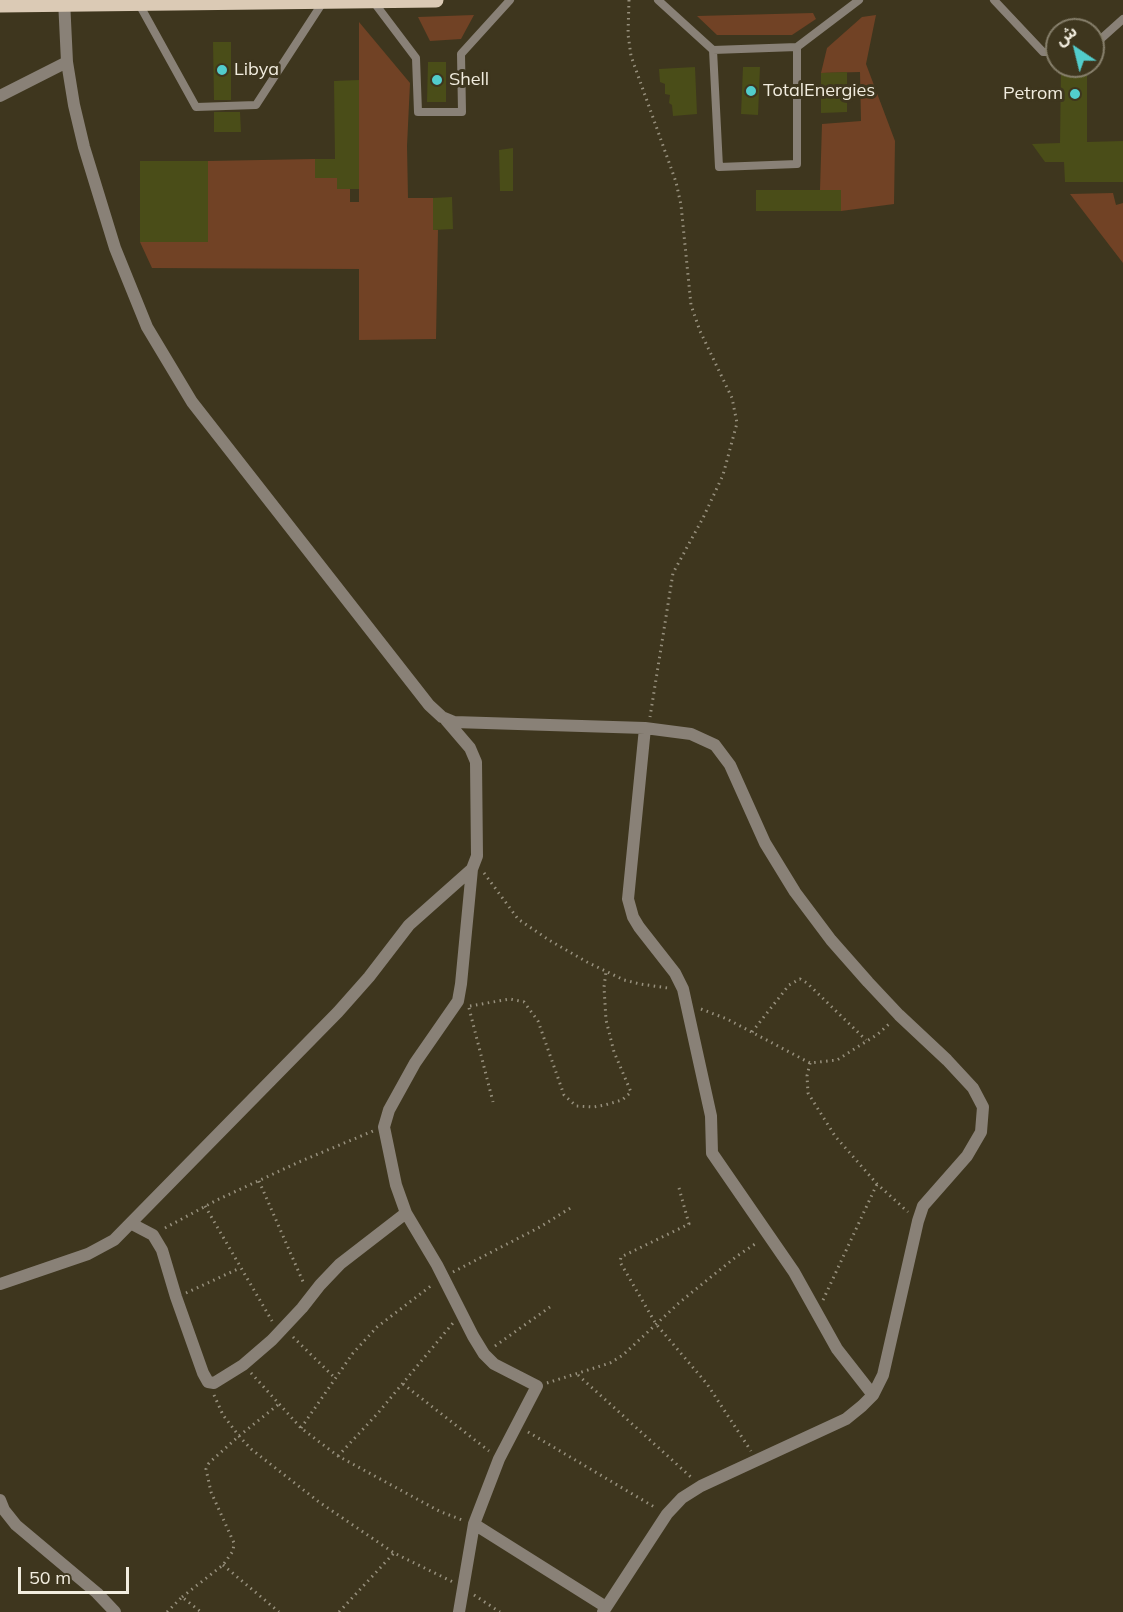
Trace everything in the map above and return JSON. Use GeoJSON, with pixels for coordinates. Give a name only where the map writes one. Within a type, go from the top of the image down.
{"type":"FeatureCollection","features":[{"type":"Feature","properties":{"kind":"main road"},"geometry":{"type":"LineString","coordinates":[[0,5],[139,1],[436,0]]}},
{"type":"Feature","properties":{"kind":"street"},"geometry":{"type":"LineString","coordinates":[[64,2],[67,62],[74,105],[95,185],[115,248],[147,327],[192,402],[429,705],[446,720],[470,748],[476,762],[478,828],[461,984],[463,1003],[409,1072],[389,1110],[384,1127],[396,1185],[406,1213],[484,1354],[494,1364],[537,1386],[500,1459],[474,1524],[459,1612]]}},
{"type":"Feature","properties":{"kind":"street"},"geometry":{"type":"LineString","coordinates":[[0,96],[67,62]]}},
{"type":"Feature","properties":{"kind":"street"},"geometry":{"type":"LineString","coordinates":[[446,720],[482,724],[647,728],[681,732],[700,736],[710,741],[721,751],[765,843],[795,892],[831,940],[899,1015],[947,1060],[973,1089],[983,1107],[981,1132],[967,1156],[923,1206],[883,1376],[873,1395],[862,1406],[846,1419],[701,1486],[682,1498],[667,1514],[605,1609],[474,1524]]}},
{"type":"Feature","properties":{"kind":"street"},"geometry":{"type":"LineString","coordinates":[[647,728],[628,899],[636,922],[675,973],[683,989],[711,1116],[712,1153],[794,1272],[837,1349],[873,1395]]}},
{"type":"Feature","properties":{"kind":"street"},"geometry":{"type":"LineString","coordinates":[[0,1284],[97,1250],[114,1240],[338,1012],[369,977],[409,925],[474,865]]}},
{"type":"Feature","properties":{"kind":"street"},"geometry":{"type":"LineString","coordinates":[[132,1224],[153,1235],[162,1250],[176,1297],[209,1383],[217,1382],[243,1365],[282,1331],[340,1264],[406,1213]]}},
{"type":"Feature","properties":{"kind":"street"},"geometry":{"type":"LineString","coordinates":[[0,1500],[4,1510],[16,1525],[98,1593],[115,1612]]}},
{"type":"Feature","properties":{"kind":"lane"},"geometry":{"type":"LineString","coordinates":[[372,0],[416,58],[418,112],[462,112],[461,54],[510,0]]}},
{"type":"Feature","properties":{"kind":"lane"},"geometry":{"type":"LineString","coordinates":[[658,0],[713,50],[796,47],[860,0]]}},
{"type":"Feature","properties":{"kind":"lane"},"geometry":{"type":"LineString","coordinates":[[994,0],[1045,52]]}},
{"type":"Feature","properties":{"kind":"lane"},"geometry":{"type":"LineString","coordinates":[[139,1],[196,106],[256,105],[325,1]]}},
{"type":"Feature","properties":{"kind":"lane"},"geometry":{"type":"LineString","coordinates":[[1105,35],[1123,19]]}},
{"type":"Feature","properties":{"kind":"lane"},"geometry":{"type":"LineString","coordinates":[[713,50],[719,167],[797,164],[796,47]]}},
{"type":"Feature","properties":{"kind":"path"},"geometry":{"type":"LineString","coordinates":[[629,0],[628,34],[631,56],[676,182],[681,205],[691,304],[700,330],[732,398],[737,423],[723,475],[697,531],[673,573],[647,728]]}},
{"type":"Feature","properties":{"kind":"path"},"geometry":{"type":"LineString","coordinates":[[474,865],[518,919],[549,940],[606,972],[640,984],[683,989]]}},
{"type":"Feature","properties":{"kind":"path"},"geometry":{"type":"LineString","coordinates":[[493,1102],[463,1003],[484,1005],[510,999],[524,1002],[538,1021],[564,1095],[576,1106],[605,1105],[622,1100],[631,1092],[617,1060],[606,1020],[604,987],[606,972]]}},
{"type":"Feature","properties":{"kind":"path"},"geometry":{"type":"LineString","coordinates":[[752,1032],[789,985],[800,979],[807,983],[867,1041]]}},
{"type":"Feature","properties":{"kind":"path"},"geometry":{"type":"LineString","coordinates":[[686,1003],[727,1019],[810,1063],[837,1060],[867,1041],[899,1015]]}},
{"type":"Feature","properties":{"kind":"path"},"geometry":{"type":"LineString","coordinates":[[810,1063],[807,1076],[808,1093],[835,1136],[877,1184],[918,1221]]}},
{"type":"Feature","properties":{"kind":"path"},"geometry":{"type":"LineString","coordinates":[[153,1235],[205,1206],[298,1162],[384,1127]]}},
{"type":"Feature","properties":{"kind":"path"},"geometry":{"type":"LineString","coordinates":[[259,1181],[311,1297]]}},
{"type":"Feature","properties":{"kind":"path"},"geometry":{"type":"LineString","coordinates":[[817,1313],[877,1184]]}},
{"type":"Feature","properties":{"kind":"path"},"geometry":{"type":"LineString","coordinates":[[679,1188],[689,1224],[619,1259],[656,1324],[706,1384],[757,1460]]}},
{"type":"Feature","properties":{"kind":"path"},"geometry":{"type":"LineString","coordinates":[[205,1206],[240,1268],[282,1331],[335,1378]]}},
{"type":"Feature","properties":{"kind":"path"},"geometry":{"type":"LineString","coordinates":[[301,1428],[353,1353],[377,1327],[443,1277],[572,1208]]}},
{"type":"Feature","properties":{"kind":"path"},"geometry":{"type":"LineString","coordinates":[[537,1386],[578,1375],[610,1363],[623,1355],[736,1256],[769,1236]]}},
{"type":"Feature","properties":{"kind":"path"},"geometry":{"type":"LineString","coordinates":[[176,1297],[240,1268]]}},
{"type":"Feature","properties":{"kind":"path"},"geometry":{"type":"LineString","coordinates":[[484,1354],[550,1307]]}},
{"type":"Feature","properties":{"kind":"path"},"geometry":{"type":"LineString","coordinates":[[338,1456],[403,1384],[461,1312]]}},
{"type":"Feature","properties":{"kind":"path"},"geometry":{"type":"LineString","coordinates":[[243,1365],[301,1428],[338,1456],[445,1514],[474,1524]]}},
{"type":"Feature","properties":{"kind":"path"},"geometry":{"type":"LineString","coordinates":[[578,1375],[701,1486]]}},
{"type":"Feature","properties":{"kind":"path"},"geometry":{"type":"LineString","coordinates":[[209,1383],[223,1415],[239,1436],[319,1502],[394,1553],[463,1588],[500,1612]]}},
{"type":"Feature","properties":{"kind":"path"},"geometry":{"type":"LineString","coordinates":[[403,1384],[500,1459]]}},
{"type":"Feature","properties":{"kind":"path"},"geometry":{"type":"LineString","coordinates":[[167,1612],[231,1557],[234,1543],[211,1492],[206,1469],[239,1436],[279,1404]]}},
{"type":"Feature","properties":{"kind":"path"},"geometry":{"type":"LineString","coordinates":[[516,1425],[667,1514]]}},
{"type":"Feature","properties":{"kind":"path"},"geometry":{"type":"LineString","coordinates":[[339,1612],[394,1553]]}},
{"type":"Feature","properties":{"kind":"path"},"geometry":{"type":"LineString","coordinates":[[223,1565],[279,1612]]}},
{"type":"Feature","properties":{"kind":"path"},"geometry":{"type":"LineString","coordinates":[[182,1597],[201,1612]]}},
{"type":"Feature","properties":{"kind":"shaded area"},"geometry":{"type":"Polygon","coordinates":[[[813,13],[816,19],[792,35],[717,35],[697,16],[813,13]]]}},
{"type":"Feature","properties":{"kind":"shaded area"},"geometry":{"type":"Polygon","coordinates":[[[474,15],[461,39],[430,41],[418,17],[474,15]]]}},
{"type":"Feature","properties":{"kind":"shaded area"},"geometry":{"type":"Polygon","coordinates":[[[876,15],[866,64],[895,141],[894,204],[841,211],[841,190],[820,190],[822,124],[861,121],[860,72],[821,73],[827,48],[862,17],[876,15]]]}},
{"type":"Feature","properties":{"kind":"shaded area"},"geometry":{"type":"Polygon","coordinates":[[[359,22],[410,83],[407,146],[408,198],[433,198],[433,229],[438,230],[436,339],[359,340],[359,269],[152,268],[140,242],[208,242],[208,161],[315,159],[315,178],[337,178],[338,189],[350,189],[350,202],[359,202],[359,22]]]}},
{"type":"Feature","properties":{"kind":"shaded area"},"geometry":{"type":"Polygon","coordinates":[[[1113,193],[1116,205],[1123,203],[1123,263],[1070,194],[1113,193]]]}},
{"type":"Feature","properties":{"kind":"building"},"geometry":{"type":"Polygon","coordinates":[[[213,42],[231,42],[231,100],[214,100],[213,42]]]}},
{"type":"Feature","properties":{"kind":"building"},"geometry":{"type":"Polygon","coordinates":[[[428,62],[446,62],[446,102],[427,102],[428,62]]]}},
{"type":"Feature","properties":{"kind":"building"},"geometry":{"type":"Polygon","coordinates":[[[695,67],[697,114],[673,116],[672,105],[669,103],[670,95],[665,94],[665,84],[660,82],[659,69],[695,67]]]}},
{"type":"Feature","properties":{"kind":"building"},"geometry":{"type":"Polygon","coordinates":[[[743,67],[760,67],[758,115],[741,114],[743,67]]]}},
{"type":"Feature","properties":{"kind":"building"},"geometry":{"type":"Polygon","coordinates":[[[847,72],[847,112],[821,113],[821,73],[847,72]]]}},
{"type":"Feature","properties":{"kind":"building"},"geometry":{"type":"Polygon","coordinates":[[[1061,78],[1087,78],[1087,142],[1123,141],[1123,182],[1065,182],[1064,162],[1045,162],[1032,144],[1060,143],[1061,78]]]}},
{"type":"Feature","properties":{"kind":"building"},"geometry":{"type":"Polygon","coordinates":[[[359,80],[359,189],[337,189],[337,178],[315,178],[315,159],[335,159],[334,81],[359,80]]]}},
{"type":"Feature","properties":{"kind":"building"},"geometry":{"type":"Polygon","coordinates":[[[214,112],[240,112],[241,132],[214,132],[214,112]]]}},
{"type":"Feature","properties":{"kind":"building"},"geometry":{"type":"Polygon","coordinates":[[[513,148],[513,191],[500,191],[499,150],[513,148]]]}},
{"type":"Feature","properties":{"kind":"building"},"geometry":{"type":"Polygon","coordinates":[[[140,161],[208,161],[208,242],[140,242],[140,161]]]}},
{"type":"Feature","properties":{"kind":"building"},"geometry":{"type":"Polygon","coordinates":[[[756,190],[841,190],[841,211],[756,211],[756,190]]]}},
{"type":"Feature","properties":{"kind":"building"},"geometry":{"type":"Polygon","coordinates":[[[452,197],[453,229],[433,230],[433,198],[452,197]]]}},
{"type":"Feature","properties":{"kind":"place","name":"Libya"},"geometry":{"type":"Point","coordinates":[222,70]}},
{"type":"Feature","properties":{"kind":"place","name":"Shell"},"geometry":{"type":"Point","coordinates":[437,80]}},
{"type":"Feature","properties":{"kind":"place","name":"TotalEnergies"},"geometry":{"type":"Point","coordinates":[751,91]}},
{"type":"Feature","properties":{"kind":"place","name":"Petrom"},"geometry":{"type":"Point","coordinates":[1075,94]}}]}
